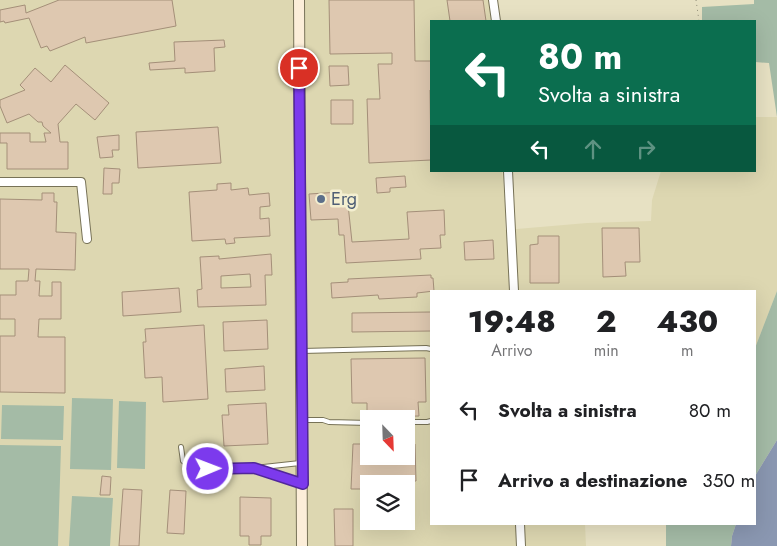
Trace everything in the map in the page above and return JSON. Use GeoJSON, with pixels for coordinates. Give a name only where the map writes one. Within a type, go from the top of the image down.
{"type":"FeatureCollection","features":[{"type":"Feature","properties":{"kind":"main road"},"geometry":{"type":"LineString","coordinates":[[299,0],[302,546]]}},
{"type":"Feature","properties":{"kind":"street"},"geometry":{"type":"LineString","coordinates":[[493,0],[496,20]]}},
{"type":"Feature","properties":{"kind":"street"},"geometry":{"type":"LineString","coordinates":[[508,172],[514,290]]}},
{"type":"Feature","properties":{"kind":"street"},"geometry":{"type":"LineString","coordinates":[[0,182],[81,182],[87,239]]}},
{"type":"Feature","properties":{"kind":"street"},"geometry":{"type":"LineString","coordinates":[[520,525],[520,546]]}},
{"type":"Feature","properties":{"kind":"lane"},"geometry":{"type":"LineString","coordinates":[[302,351],[430,349]]}},
{"type":"Feature","properties":{"kind":"lane"},"geometry":{"type":"LineString","coordinates":[[302,420],[360,423]]}},
{"type":"Feature","properties":{"kind":"lane"},"geometry":{"type":"LineString","coordinates":[[415,422],[430,421]]}},
{"type":"Feature","properties":{"kind":"lane"},"geometry":{"type":"LineString","coordinates":[[181,447],[183,462],[193,469],[254,468],[302,463]]}},
{"type":"Feature","properties":{"kind":"lane"},"geometry":{"type":"LineString","coordinates":[[254,468],[303,484]]}},
{"type":"Feature","properties":{"kind":"path"},"geometry":{"type":"LineString","coordinates":[[696,0],[698,20]]}},
{"type":"Feature","properties":{"kind":"shaded area"},"geometry":{"type":"Polygon","coordinates":[[[0,0],[490,0],[492,20],[430,20],[430,172],[502,172],[505,230],[587,223],[651,221],[652,200],[661,172],[756,172],[756,117],[777,117],[777,291],[756,345],[756,290],[430,290],[430,525],[585,525],[586,546],[0,546],[0,0]]]}},
{"type":"Feature","properties":{"kind":"green space"},"geometry":{"type":"Polygon","coordinates":[[[754,0],[777,0],[777,117],[769,63],[756,62],[756,20],[702,20],[702,7],[754,4],[754,0]]]}},
{"type":"Feature","properties":{"kind":"green space"},"geometry":{"type":"Polygon","coordinates":[[[777,291],[777,440],[756,474],[756,345],[777,291]]]}},
{"type":"Feature","properties":{"kind":"green space"},"geometry":{"type":"Polygon","coordinates":[[[72,398],[113,399],[111,470],[70,469],[72,398]]]}},
{"type":"Feature","properties":{"kind":"green space"},"geometry":{"type":"Polygon","coordinates":[[[119,401],[146,402],[145,469],[117,468],[119,401]]]}},
{"type":"Feature","properties":{"kind":"green space"},"geometry":{"type":"Polygon","coordinates":[[[2,405],[64,406],[63,440],[1,439],[2,405]]]}},
{"type":"Feature","properties":{"kind":"green space"},"geometry":{"type":"Polygon","coordinates":[[[0,445],[61,446],[58,546],[0,546],[0,445]]]}},
{"type":"Feature","properties":{"kind":"green space"},"geometry":{"type":"Polygon","coordinates":[[[72,496],[113,498],[110,546],[69,546],[72,496]]]}},
{"type":"Feature","properties":{"kind":"green space"},"geometry":{"type":"Polygon","coordinates":[[[666,525],[736,525],[731,546],[666,546],[666,525]]]}},
{"type":"Feature","properties":{"kind":"water"},"geometry":{"type":"Polygon","coordinates":[[[777,440],[777,546],[731,546],[736,525],[756,525],[756,474],[777,440]]]}},
{"type":"Feature","properties":{"kind":"building"},"geometry":{"type":"Polygon","coordinates":[[[59,0],[172,0],[176,26],[86,43],[85,37],[50,51],[47,46],[41,48],[29,18],[5,23],[4,21],[0,22],[0,10],[25,5],[26,13],[59,0]]]}},
{"type":"Feature","properties":{"kind":"building"},"geometry":{"type":"Polygon","coordinates":[[[329,0],[414,0],[415,61],[430,61],[430,160],[369,163],[367,99],[380,99],[378,64],[392,64],[392,53],[330,54],[329,0]]]}},
{"type":"Feature","properties":{"kind":"building"},"geometry":{"type":"Polygon","coordinates":[[[447,0],[483,0],[486,20],[450,20],[447,0]]]}},
{"type":"Feature","properties":{"kind":"building"},"geometry":{"type":"Polygon","coordinates":[[[224,40],[225,47],[214,48],[215,71],[185,73],[185,68],[150,70],[149,63],[175,61],[174,42],[224,40]]]}},
{"type":"Feature","properties":{"kind":"building"},"geometry":{"type":"Polygon","coordinates":[[[65,65],[109,103],[95,120],[76,104],[58,124],[60,142],[68,142],[68,169],[7,169],[7,143],[0,143],[0,133],[30,133],[30,142],[46,142],[44,133],[51,133],[43,126],[42,122],[38,122],[29,114],[7,123],[0,106],[0,100],[25,90],[20,85],[35,68],[51,82],[65,65]]]}},
{"type":"Feature","properties":{"kind":"building"},"geometry":{"type":"Polygon","coordinates":[[[329,66],[348,66],[349,85],[330,86],[329,66]]]}},
{"type":"Feature","properties":{"kind":"building"},"geometry":{"type":"Polygon","coordinates":[[[331,100],[353,100],[353,124],[331,124],[331,100]]]}},
{"type":"Feature","properties":{"kind":"building"},"geometry":{"type":"Polygon","coordinates":[[[218,127],[221,163],[138,168],[136,132],[218,127]]]}},
{"type":"Feature","properties":{"kind":"building"},"geometry":{"type":"Polygon","coordinates":[[[119,135],[119,150],[112,150],[113,157],[100,158],[97,137],[119,135]]]}},
{"type":"Feature","properties":{"kind":"building"},"geometry":{"type":"Polygon","coordinates":[[[104,168],[120,169],[119,183],[112,183],[112,194],[103,194],[104,168]]]}},
{"type":"Feature","properties":{"kind":"building"},"geometry":{"type":"Polygon","coordinates":[[[405,176],[406,187],[390,188],[390,192],[377,193],[376,178],[405,176]]]}},
{"type":"Feature","properties":{"kind":"building"},"geometry":{"type":"Polygon","coordinates":[[[231,183],[231,190],[248,188],[249,195],[269,193],[270,206],[260,207],[260,219],[269,218],[270,236],[234,238],[235,243],[226,244],[225,239],[192,241],[189,192],[217,190],[217,184],[231,183]]]}},
{"type":"Feature","properties":{"kind":"building"},"geometry":{"type":"Polygon","coordinates":[[[340,192],[341,195],[347,195],[352,242],[409,239],[407,212],[444,210],[445,235],[440,235],[441,248],[420,249],[421,259],[346,263],[344,235],[339,235],[338,219],[311,220],[309,194],[340,192]]]}},
{"type":"Feature","properties":{"kind":"building"},"geometry":{"type":"Polygon","coordinates":[[[42,193],[54,193],[54,202],[57,202],[56,232],[76,233],[75,270],[36,269],[35,281],[40,281],[39,296],[52,296],[52,282],[61,282],[61,319],[39,319],[38,337],[65,337],[65,393],[0,392],[0,336],[15,336],[15,319],[0,319],[0,295],[16,295],[16,281],[28,281],[29,269],[0,269],[0,199],[42,200],[42,193]]]}},
{"type":"Feature","properties":{"kind":"building"},"geometry":{"type":"Polygon","coordinates":[[[602,228],[639,228],[640,262],[625,262],[626,276],[603,277],[602,228]]]}},
{"type":"Feature","properties":{"kind":"building"},"geometry":{"type":"Polygon","coordinates":[[[538,236],[559,236],[559,283],[530,283],[530,245],[538,244],[538,236]]]}},
{"type":"Feature","properties":{"kind":"building"},"geometry":{"type":"Polygon","coordinates":[[[493,240],[494,259],[465,260],[464,242],[493,240]]]}},
{"type":"Feature","properties":{"kind":"building"},"geometry":{"type":"Polygon","coordinates":[[[271,254],[272,275],[265,275],[266,305],[198,307],[197,290],[202,289],[200,257],[219,256],[219,259],[271,254]],[[250,274],[221,276],[221,288],[251,287],[250,274]]]}},
{"type":"Feature","properties":{"kind":"building"},"geometry":{"type":"Polygon","coordinates":[[[431,275],[434,290],[417,293],[417,297],[379,299],[378,295],[332,298],[331,283],[348,282],[348,279],[431,275]]]}},
{"type":"Feature","properties":{"kind":"building"},"geometry":{"type":"Polygon","coordinates":[[[179,288],[181,312],[123,316],[122,292],[179,288]]]}},
{"type":"Feature","properties":{"kind":"building"},"geometry":{"type":"Polygon","coordinates":[[[430,312],[430,331],[352,332],[352,313],[430,312]]]}},
{"type":"Feature","properties":{"kind":"building"},"geometry":{"type":"Polygon","coordinates":[[[267,320],[268,349],[224,351],[223,322],[267,320]]]}},
{"type":"Feature","properties":{"kind":"building"},"geometry":{"type":"Polygon","coordinates":[[[204,325],[208,399],[163,402],[162,377],[145,378],[143,342],[146,342],[145,329],[204,325]]]}},
{"type":"Feature","properties":{"kind":"building"},"geometry":{"type":"Polygon","coordinates":[[[425,358],[426,402],[418,402],[419,416],[415,416],[415,410],[367,410],[367,403],[352,403],[351,359],[425,358]]]}},
{"type":"Feature","properties":{"kind":"building"},"geometry":{"type":"Polygon","coordinates":[[[264,366],[265,390],[226,392],[225,369],[264,366]]]}},
{"type":"Feature","properties":{"kind":"building"},"geometry":{"type":"Polygon","coordinates":[[[266,403],[268,444],[224,446],[222,415],[229,415],[228,405],[266,403]]]}},
{"type":"Feature","properties":{"kind":"building"},"geometry":{"type":"Polygon","coordinates":[[[353,444],[360,444],[360,465],[415,465],[415,444],[416,481],[415,475],[360,475],[360,489],[351,489],[353,444]]]}},
{"type":"Feature","properties":{"kind":"building"},"geometry":{"type":"Polygon","coordinates":[[[102,476],[111,477],[110,495],[100,495],[102,476]]]}},
{"type":"Feature","properties":{"kind":"building"},"geometry":{"type":"Polygon","coordinates":[[[123,489],[142,490],[139,546],[119,546],[123,489]]]}},
{"type":"Feature","properties":{"kind":"building"},"geometry":{"type":"Polygon","coordinates":[[[170,490],[186,491],[184,534],[167,533],[170,490]]]}},
{"type":"Feature","properties":{"kind":"building"},"geometry":{"type":"Polygon","coordinates":[[[240,497],[271,498],[271,536],[261,536],[261,545],[249,545],[249,536],[240,536],[240,497]]]}},
{"type":"Feature","properties":{"kind":"building"},"geometry":{"type":"Polygon","coordinates":[[[334,509],[353,509],[353,546],[335,546],[334,509]]]}},
{"type":"Feature","properties":{"kind":"place","name":"Erg"},"geometry":{"type":"Point","coordinates":[321,199]}},
{"type":"Feature","properties":{"kind":"route"},"geometry":{"type":"LineString","coordinates":[[208,469],[254,468],[303,484],[299,68]]}}]}
